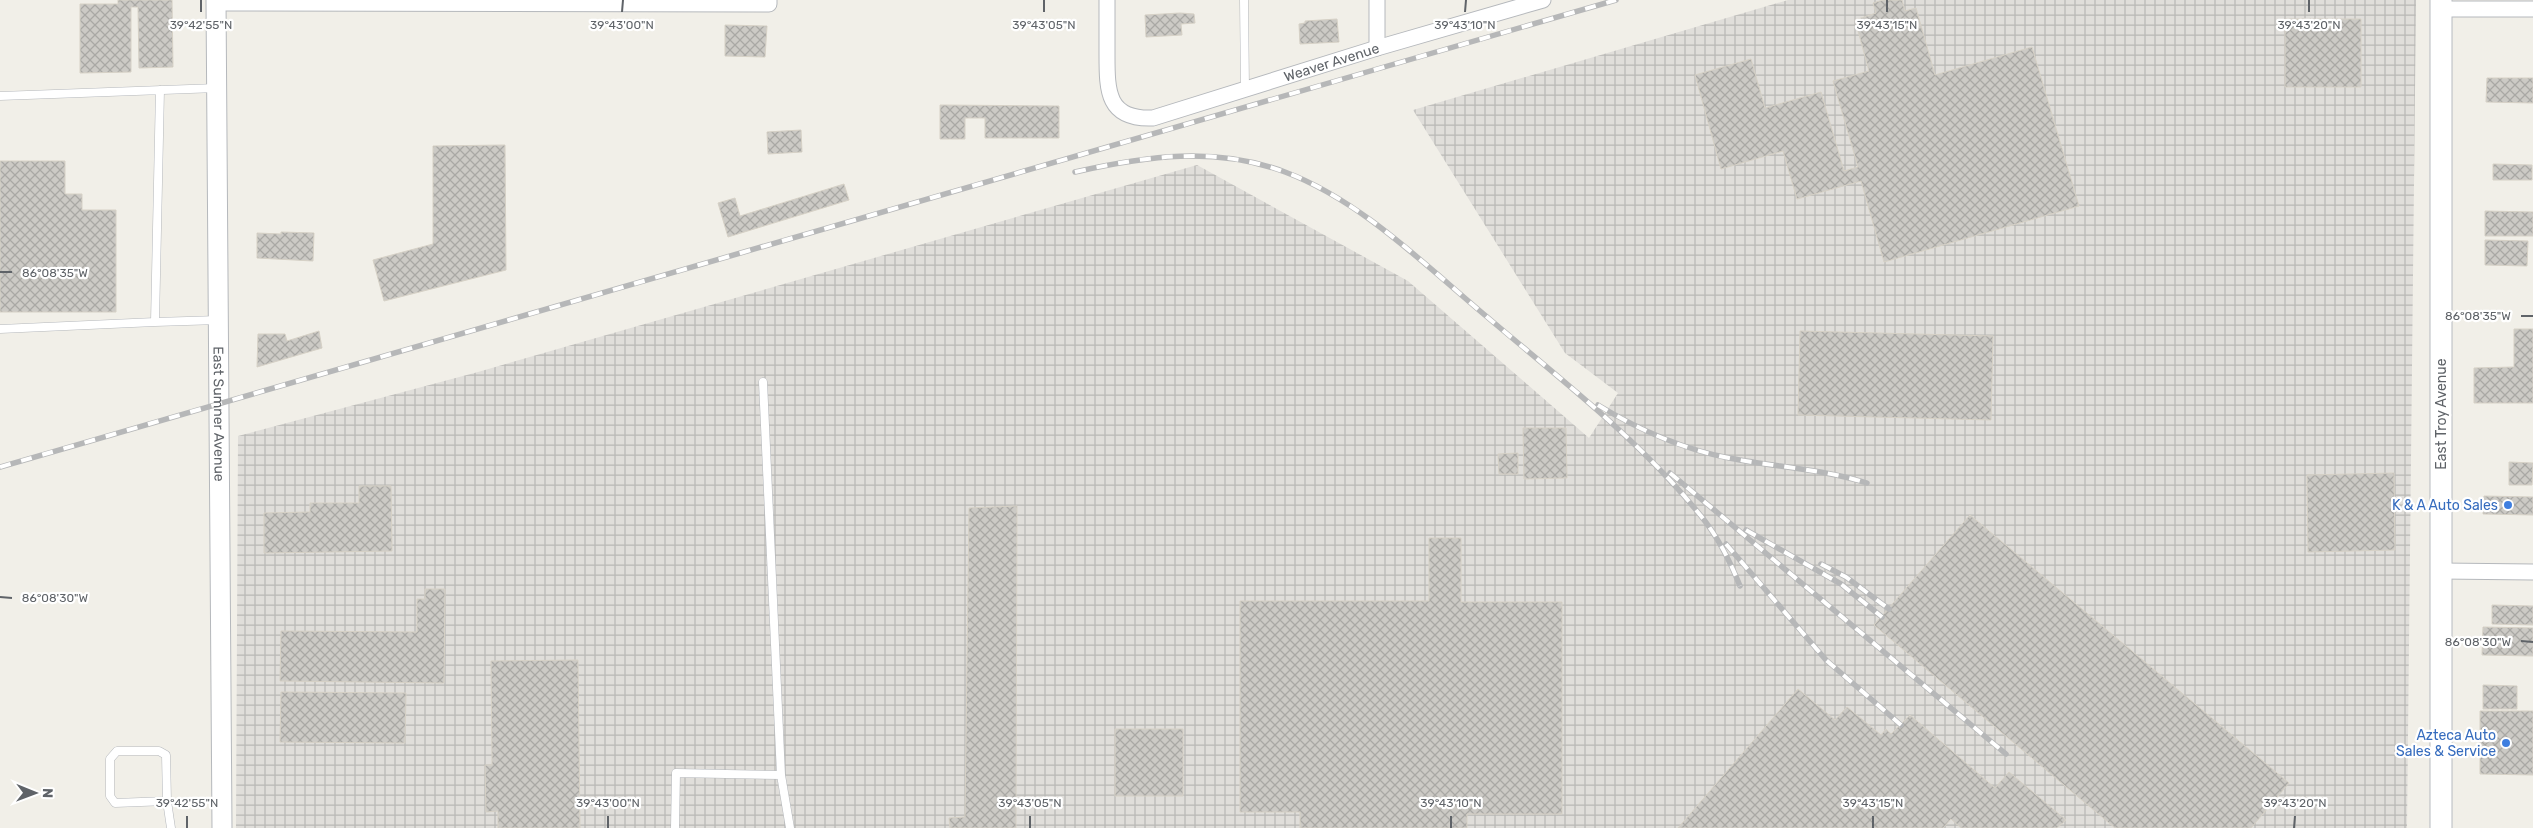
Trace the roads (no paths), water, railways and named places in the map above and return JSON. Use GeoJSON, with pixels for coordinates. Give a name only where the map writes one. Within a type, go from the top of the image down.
{"type":"FeatureCollection","features":[{"type":"Feature","properties":{"kind":"main road","name":"East Troy Avenue"},"geometry":{"type":"LineString","coordinates":[[2441,4],[2441,828]]}},
{"type":"Feature","properties":{"kind":"street","name":"Weaver Avenue"},"geometry":{"type":"LineString","coordinates":[[1107,0],[1108,92],[1120,111],[1127,116],[1140,118],[1153,118],[1510,5],[1543,0]]}},
{"type":"Feature","properties":{"kind":"street"},"geometry":{"type":"LineString","coordinates":[[1377,0],[1377,48]]}},
{"type":"Feature","properties":{"kind":"street"},"geometry":{"type":"LineString","coordinates":[[216,1],[769,2]]}},
{"type":"Feature","properties":{"kind":"street","name":"East Sumner Avenue"},"geometry":{"type":"LineString","coordinates":[[216,1],[220,320],[222,828]]}},
{"type":"Feature","properties":{"kind":"street"},"geometry":{"type":"LineString","coordinates":[[2441,4],[2533,9]]}},
{"type":"Feature","properties":{"kind":"street"},"geometry":{"type":"LineString","coordinates":[[2441,571],[2533,572]]}},
{"type":"Feature","properties":{"kind":"lane"},"geometry":{"type":"LineString","coordinates":[[1244,0],[1245,89]]}},
{"type":"Feature","properties":{"kind":"lane"},"geometry":{"type":"LineString","coordinates":[[0,96],[217,88]]}},
{"type":"Feature","properties":{"kind":"lane"},"geometry":{"type":"LineString","coordinates":[[155,322],[160,90]]}},
{"type":"Feature","properties":{"kind":"lane"},"geometry":{"type":"LineString","coordinates":[[0,329],[220,320]]}},
{"type":"Feature","properties":{"kind":"lane"},"geometry":{"type":"LineString","coordinates":[[763,382],[781,775],[790,828]]}},
{"type":"Feature","properties":{"kind":"lane"},"geometry":{"type":"LineString","coordinates":[[167,801],[115,803],[110,796],[110,759],[117,751],[159,751],[166,754],[167,801],[171,828]]}},
{"type":"Feature","properties":{"kind":"lane"},"geometry":{"type":"LineString","coordinates":[[676,828],[676,774],[781,775]]}},
{"type":"Feature","properties":{"kind":"railway"},"geometry":{"type":"LineString","coordinates":[[0,467],[1616,0]]}},
{"type":"Feature","properties":{"kind":"railway"},"geometry":{"type":"LineString","coordinates":[[1075,172],[1154,158],[1207,156],[1259,164],[1285,172],[1313,184],[1339,199],[1391,235],[1626,436],[1677,488],[1701,516],[1713,532],[1740,586]]}},
{"type":"Feature","properties":{"kind":"railway"},"geometry":{"type":"LineString","coordinates":[[1598,405],[1629,423],[1661,438],[1694,449],[1729,458],[1833,474],[1867,483]]}},
{"type":"Feature","properties":{"kind":"railway"},"geometry":{"type":"LineString","coordinates":[[1670,473],[2006,754]]}},
{"type":"Feature","properties":{"kind":"railway"},"geometry":{"type":"LineString","coordinates":[[1746,530],[1841,584],[1882,617]]}},
{"type":"Feature","properties":{"kind":"railway"},"geometry":{"type":"LineString","coordinates":[[1726,544],[1826,660],[1901,725]]}},
{"type":"Feature","properties":{"kind":"railway"},"geometry":{"type":"LineString","coordinates":[[1821,564],[1846,577],[1889,609]]}},
{"type":"Feature","properties":{"kind":"place","name":"K & A Auto Sales"},"geometry":{"type":"Point","coordinates":[2508,505]}},
{"type":"Feature","properties":{"kind":"place","name":"Azteca Auto Sales & Service"},"geometry":{"type":"Point","coordinates":[2506,743]}}]}
